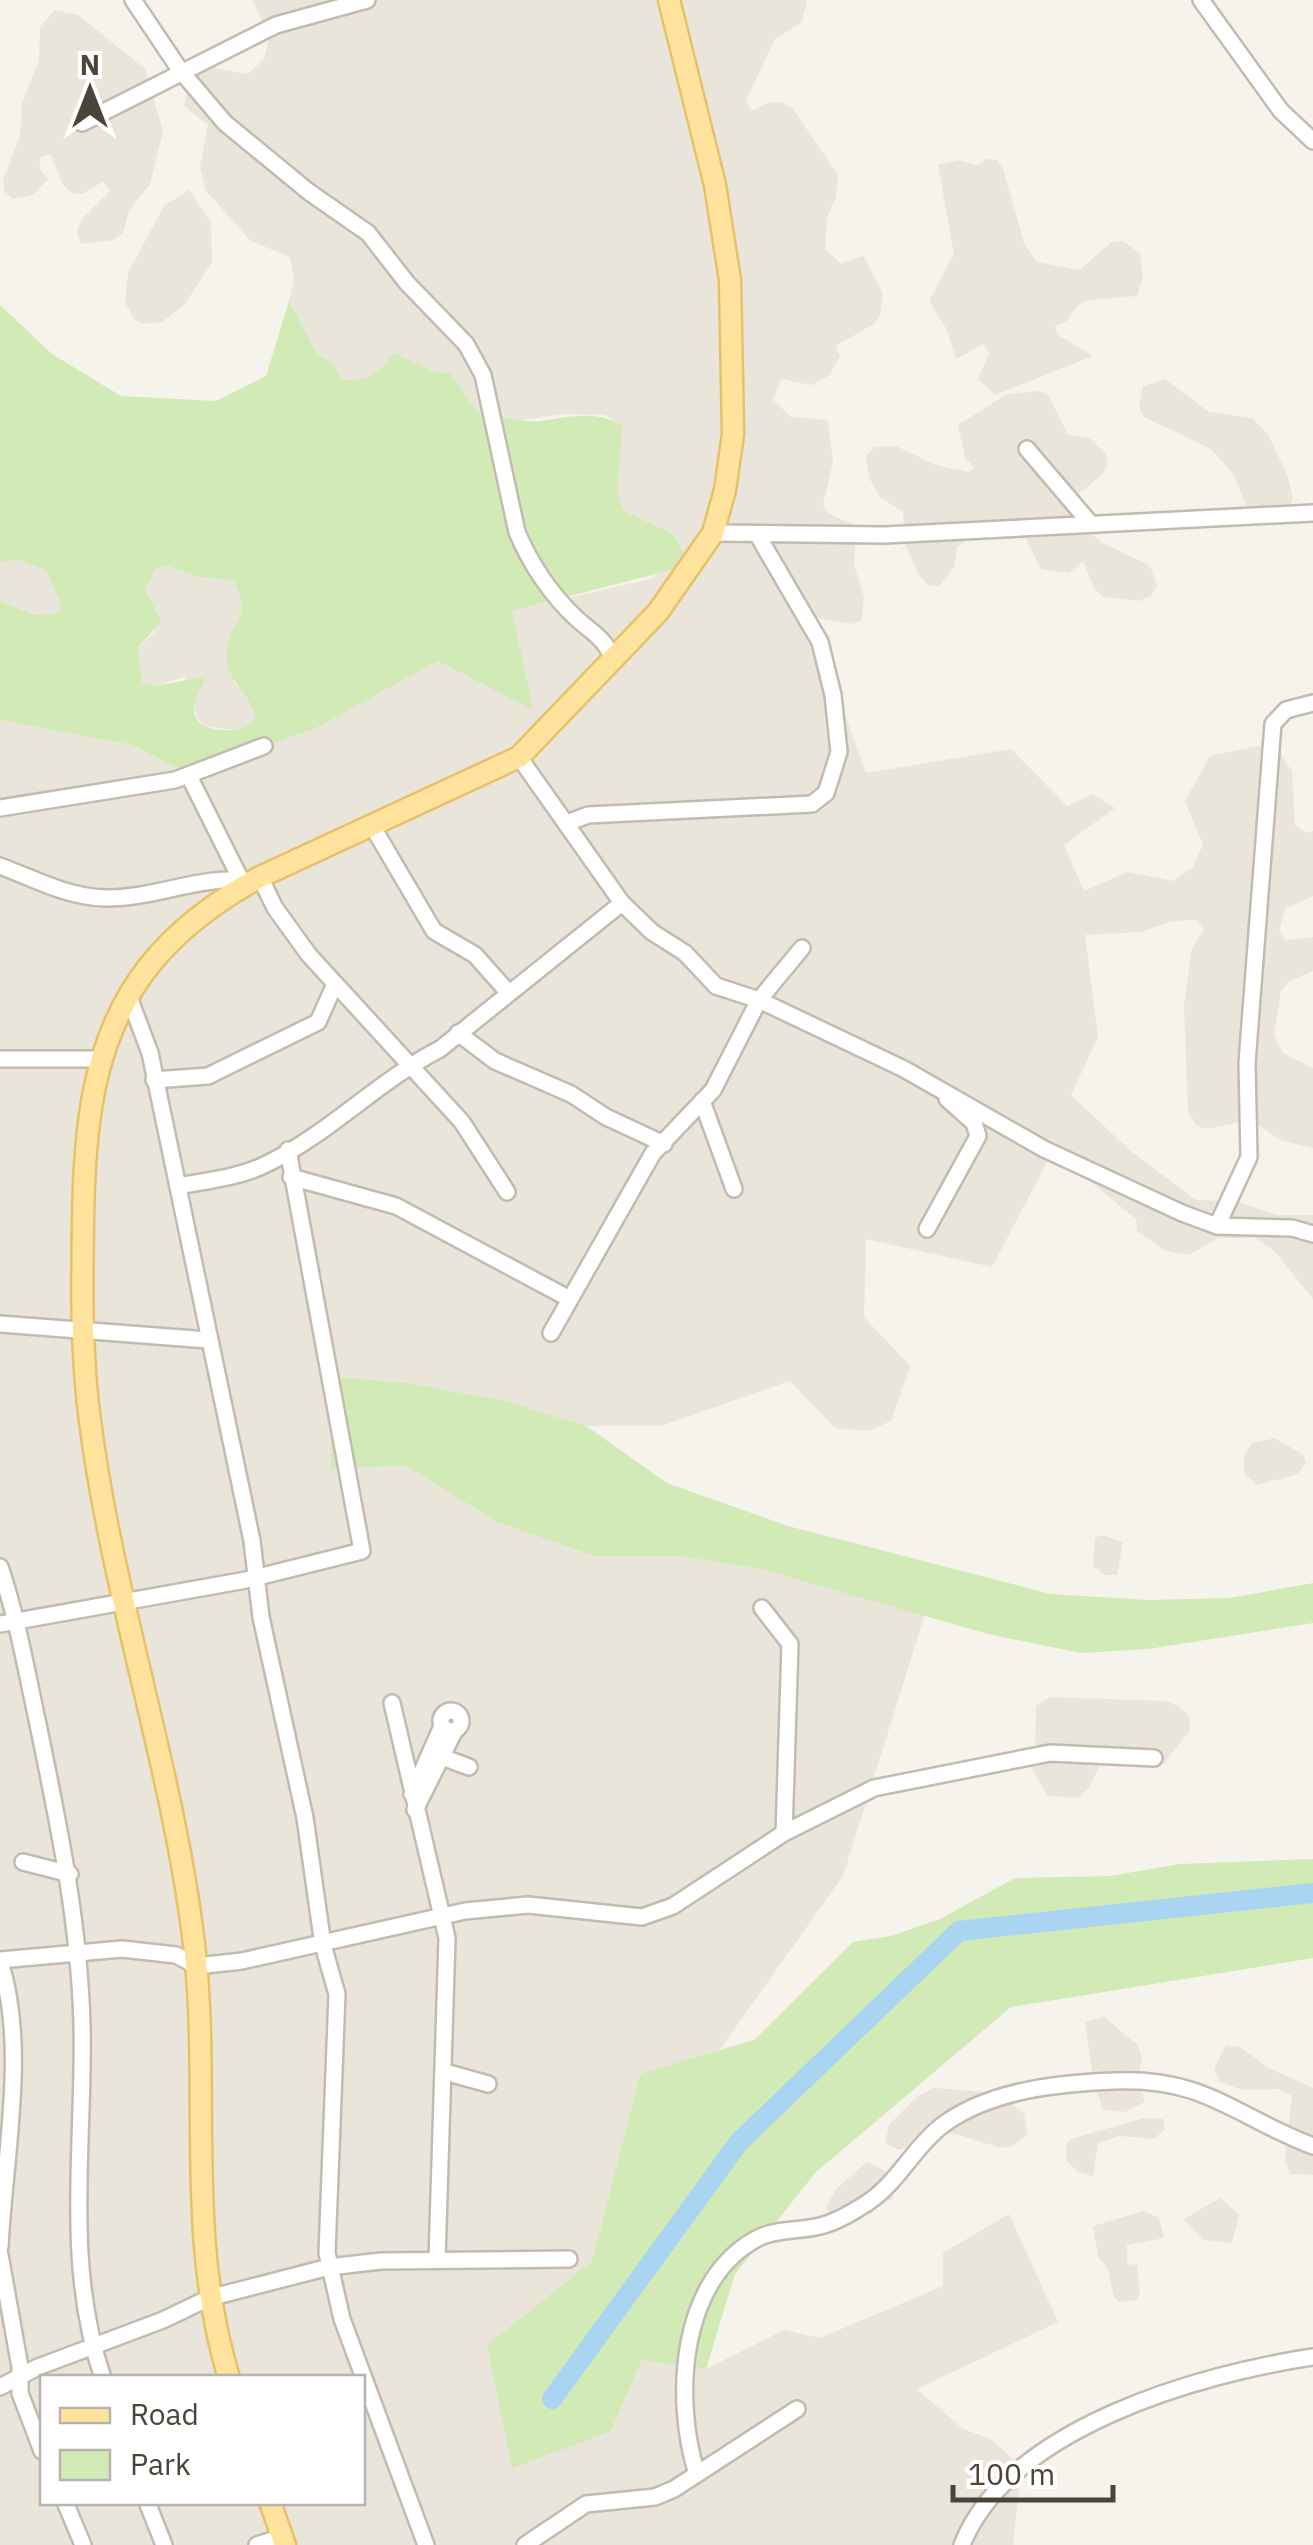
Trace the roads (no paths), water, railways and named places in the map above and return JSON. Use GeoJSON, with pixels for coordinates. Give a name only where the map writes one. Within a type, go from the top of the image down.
{"type":"FeatureCollection","features":[{"type":"Feature","properties":{"kind":"main road"},"geometry":{"type":"LineString","coordinates":[[227,2375],[209,2298],[199,2213],[202,2080],[196,1966],[162,1773],[122,1604],[90,1424],[83,1329],[85,1155],[93,1084],[129,997],[147,968],[176,937],[251,879],[519,757],[672,595],[712,533],[726,490],[733,434],[730,280],[723,223],[668,0]]}},
{"type":"Feature","properties":{"kind":"main road"},"geometry":{"type":"LineString","coordinates":[[271,2505],[284,2541]]}},
{"type":"Feature","properties":{"kind":"street"},"geometry":{"type":"LineString","coordinates":[[133,0],[180,70],[250,145],[368,232],[408,283],[466,344],[483,376],[517,532],[525,550],[576,619],[606,642],[613,659]]}},
{"type":"Feature","properties":{"kind":"street"},"geometry":{"type":"LineString","coordinates":[[82,123],[180,70],[294,18],[368,0]]}},
{"type":"Feature","properties":{"kind":"street"},"geometry":{"type":"LineString","coordinates":[[1202,0],[1282,111],[1313,141]]}},
{"type":"Feature","properties":{"kind":"street"},"geometry":{"type":"LineString","coordinates":[[1027,450],[1090,523]]}},
{"type":"Feature","properties":{"kind":"street"},"geometry":{"type":"LineString","coordinates":[[712,533],[885,534],[1313,513]]}},
{"type":"Feature","properties":{"kind":"street"},"geometry":{"type":"LineString","coordinates":[[567,824],[588,815],[812,804],[826,794],[839,752],[838,728],[820,642],[757,534]]}},
{"type":"Feature","properties":{"kind":"street"},"geometry":{"type":"LineString","coordinates":[[1218,1226],[1249,1157],[1250,1004],[1273,724],[1286,710],[1313,703]]}},
{"type":"Feature","properties":{"kind":"street"},"geometry":{"type":"LineString","coordinates":[[0,808],[189,776],[264,746]]}},
{"type":"Feature","properties":{"kind":"street"},"geometry":{"type":"LineString","coordinates":[[519,757],[622,903],[652,932],[684,953],[706,978],[925,1080],[1044,1149],[1218,1226],[1292,1228],[1313,1234]]}},
{"type":"Feature","properties":{"kind":"street"},"geometry":{"type":"LineString","coordinates":[[189,776],[251,879],[406,1066],[462,1122],[506,1192]]}},
{"type":"Feature","properties":{"kind":"street"},"geometry":{"type":"LineString","coordinates":[[372,824],[434,931],[475,955],[506,991]]}},
{"type":"Feature","properties":{"kind":"street"},"geometry":{"type":"LineString","coordinates":[[0,866],[57,890],[98,898],[203,880],[251,879]]}},
{"type":"Feature","properties":{"kind":"street"},"geometry":{"type":"LineString","coordinates":[[178,1186],[260,1167],[339,1120],[406,1066],[458,1033],[506,991],[622,903]]}},
{"type":"Feature","properties":{"kind":"street"},"geometry":{"type":"LineString","coordinates":[[551,1333],[634,1184],[726,1071],[759,1000],[802,948]]}},
{"type":"Feature","properties":{"kind":"street"},"geometry":{"type":"LineString","coordinates":[[154,1080],[208,1076],[318,1022],[336,984]]}},
{"type":"Feature","properties":{"kind":"street"},"geometry":{"type":"LineString","coordinates":[[129,997],[150,1052],[178,1186],[304,1818],[322,1945],[337,1994],[329,2170],[330,2267],[342,2320],[363,2375]]}},
{"type":"Feature","properties":{"kind":"street"},"geometry":{"type":"LineString","coordinates":[[458,1033],[495,1061],[571,1094],[606,1117],[664,1144]]}},
{"type":"Feature","properties":{"kind":"street"},"geometry":{"type":"LineString","coordinates":[[0,1059],[101,1059]]}},
{"type":"Feature","properties":{"kind":"street"},"geometry":{"type":"LineString","coordinates":[[925,1080],[978,1130],[976,1145],[926,1229]]}},
{"type":"Feature","properties":{"kind":"street"},"geometry":{"type":"LineString","coordinates":[[702,1101],[734,1189]]}},
{"type":"Feature","properties":{"kind":"street"},"geometry":{"type":"LineString","coordinates":[[0,1624],[122,1604],[362,1551],[288,1150]]}},
{"type":"Feature","properties":{"kind":"street"},"geometry":{"type":"LineString","coordinates":[[291,1177],[396,1206],[568,1298]]}},
{"type":"Feature","properties":{"kind":"street"},"geometry":{"type":"LineString","coordinates":[[0,1324],[208,1340]]}},
{"type":"Feature","properties":{"kind":"street"},"geometry":{"type":"LineString","coordinates":[[0,1567],[18,1621],[70,1874],[82,2026],[78,2235],[93,2348],[102,2375]]}},
{"type":"Feature","properties":{"kind":"street"},"geometry":{"type":"LineString","coordinates":[[762,1608],[790,1644],[784,1833]]}},
{"type":"Feature","properties":{"kind":"street"},"geometry":{"type":"LineString","coordinates":[[392,1704],[447,1938],[436,2259]]}},
{"type":"Feature","properties":{"kind":"street"},"geometry":{"type":"LineString","coordinates":[[448,1728],[442,1757],[413,1802],[448,1728]]}},
{"type":"Feature","properties":{"kind":"street"},"geometry":{"type":"LineString","coordinates":[[0,2247],[8,2185],[11,2015],[0,1961],[122,1949],[176,1955],[196,1966],[322,1945],[443,1917],[528,1905],[642,1917],[673,1906],[735,1869],[784,1833],[850,1796],[900,1780],[1050,1753],[1154,1758]]}},
{"type":"Feature","properties":{"kind":"street"},"geometry":{"type":"LineString","coordinates":[[442,1757],[469,1766]]}},
{"type":"Feature","properties":{"kind":"street"},"geometry":{"type":"LineString","coordinates":[[23,1862],[70,1874]]}},
{"type":"Feature","properties":{"kind":"street"},"geometry":{"type":"LineString","coordinates":[[445,2072],[488,2084]]}},
{"type":"Feature","properties":{"kind":"street"},"geometry":{"type":"LineString","coordinates":[[697,2474],[686,2438],[682,2401],[703,2295],[717,2274],[763,2235],[822,2226],[872,2200],[947,2122],[996,2100],[1057,2085],[1175,2082],[1224,2100],[1313,2146]]}},
{"type":"Feature","properties":{"kind":"street"},"geometry":{"type":"LineString","coordinates":[[0,2255],[23,2408],[40,2447]]}},
{"type":"Feature","properties":{"kind":"street"},"geometry":{"type":"LineString","coordinates":[[0,2387],[209,2298],[330,2267],[436,2259],[569,2259]]}},
{"type":"Feature","properties":{"kind":"street"},"geometry":{"type":"LineString","coordinates":[[962,2545],[977,2511],[1046,2448],[1077,2430],[1201,2381],[1313,2357]]}},
{"type":"Feature","properties":{"kind":"street"},"geometry":{"type":"LineString","coordinates":[[365,2382],[426,2545]]}},
{"type":"Feature","properties":{"kind":"street"},"geometry":{"type":"LineString","coordinates":[[525,2545],[586,2504],[655,2496],[697,2474],[797,2409]]}},
{"type":"Feature","properties":{"kind":"street"},"geometry":{"type":"LineString","coordinates":[[66,2505],[83,2545]]}},
{"type":"Feature","properties":{"kind":"street"},"geometry":{"type":"LineString","coordinates":[[148,2505],[164,2545]]}},
{"type":"Feature","properties":{"kind":"street"},"geometry":{"type":"LineString","coordinates":[[257,2545],[284,2541]]}},
{"type":"Feature","properties":{"kind":"waterway"},"geometry":{"type":"LineString","coordinates":[[552,2399],[739,2142],[959,1931],[1313,1893]]}}]}
